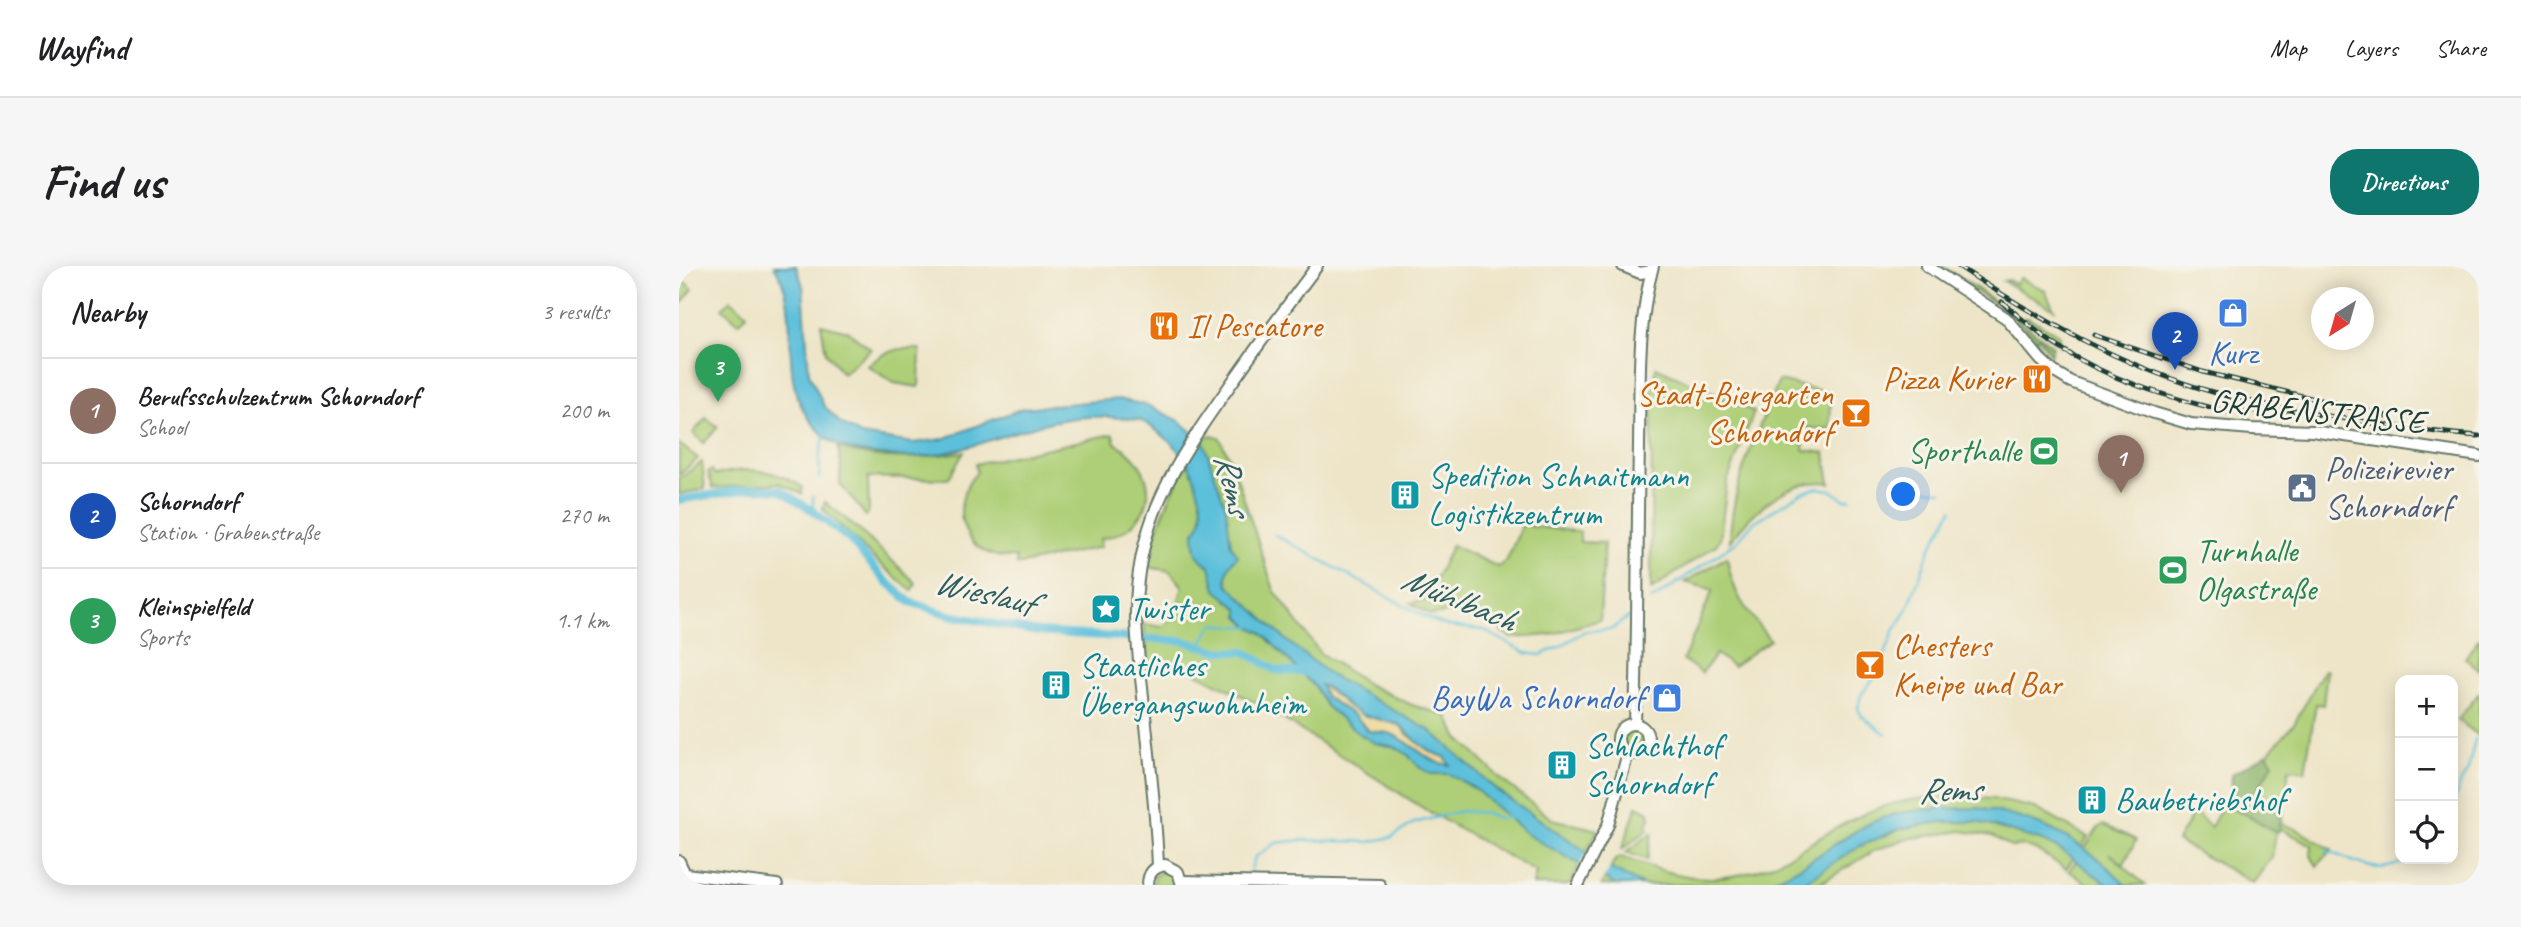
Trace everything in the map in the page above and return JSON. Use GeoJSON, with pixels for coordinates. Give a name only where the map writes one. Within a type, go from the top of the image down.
{"type":"FeatureCollection","features":[{"type":"Feature","properties":{"kind":"street"},"geometry":{"type":"LineString","coordinates":[[1162,866],[1161,827],[1155,805],[1136,621],[1137,586],[1144,544],[1154,512],[1177,462],[1317,266]]}},
{"type":"Feature","properties":{"kind":"street"},"geometry":{"type":"LineString","coordinates":[[1623,266],[1640,273],[1652,267]]}},
{"type":"Feature","properties":{"kind":"street","name":"GRABENSTRASSE"},"geometry":{"type":"LineString","coordinates":[[1927,266],[2006,318],[2053,371],[2071,382],[2154,413],[2191,424],[2312,431],[2479,456]]}},
{"type":"Feature","properties":{"kind":"street"},"geometry":{"type":"LineString","coordinates":[[1635,723],[1639,361],[1652,267]]}},
{"type":"Feature","properties":{"kind":"street"},"geometry":{"type":"LineString","coordinates":[[1635,723],[1645,729],[1647,745],[1639,753],[1628,754],[1619,747],[1617,737],[1623,727],[1635,723]]}},
{"type":"Feature","properties":{"kind":"street"},"geometry":{"type":"LineString","coordinates":[[1578,885],[1599,846],[1628,754]]}},
{"type":"Feature","properties":{"kind":"street"},"geometry":{"type":"LineString","coordinates":[[679,861],[683,865],[683,880],[777,885]]}},
{"type":"Feature","properties":{"kind":"street"},"geometry":{"type":"LineString","coordinates":[[1148,885],[1150,874],[1162,866],[1175,869],[1182,883],[1258,881],[1380,885]]}},
{"type":"Feature","properties":{"kind":"street"},"geometry":{"type":"LineString","coordinates":[[1214,885],[1246,881]]}},
{"type":"Feature","properties":{"kind":"green space"},"geometry":{"type":"Polygon","coordinates":[[[1936,266],[1942,266],[1981,291],[2026,325],[2024,327],[1996,304],[1936,266]]]}},
{"type":"Feature","properties":{"kind":"green space"},"geometry":{"type":"Polygon","coordinates":[[[679,277],[693,289],[679,306],[679,277]]]}},
{"type":"Feature","properties":{"kind":"green space"},"geometry":{"type":"Polygon","coordinates":[[[2020,278],[2045,290],[2054,309],[2003,281],[2016,284],[2020,278]]]}},
{"type":"Feature","properties":{"kind":"green space"},"geometry":{"type":"Polygon","coordinates":[[[731,300],[747,314],[739,323],[722,308],[731,300]]]}},
{"type":"Feature","properties":{"kind":"green space"},"geometry":{"type":"Polygon","coordinates":[[[2025,317],[2059,335],[2060,345],[2025,317]]]}},
{"type":"Feature","properties":{"kind":"green space"},"geometry":{"type":"Polygon","coordinates":[[[821,324],[848,331],[871,349],[843,374],[826,353],[821,324]]]}},
{"type":"Feature","properties":{"kind":"green space"},"geometry":{"type":"Polygon","coordinates":[[[2026,325],[2053,346],[2050,355],[2039,338],[2035,338],[2042,351],[2038,350],[2024,327],[2026,325]]]}},
{"type":"Feature","properties":{"kind":"green space"},"geometry":{"type":"Polygon","coordinates":[[[899,349],[920,349],[919,387],[894,383],[868,366],[882,355],[899,349]]]}},
{"type":"Feature","properties":{"kind":"green space"},"geometry":{"type":"Polygon","coordinates":[[[1656,367],[1754,412],[1727,482],[1720,539],[1716,545],[1651,590],[1652,399],[1656,367]]]}},
{"type":"Feature","properties":{"kind":"green space"},"geometry":{"type":"Polygon","coordinates":[[[1779,381],[1831,393],[1830,429],[1806,428],[1803,450],[1825,453],[1830,483],[1800,485],[1786,491],[1760,508],[1730,542],[1731,521],[1740,479],[1779,381]]]}},
{"type":"Feature","properties":{"kind":"green space"},"geometry":{"type":"Polygon","coordinates":[[[2238,402],[2317,416],[2287,416],[2238,402]]]}},
{"type":"Feature","properties":{"kind":"green space"},"geometry":{"type":"Polygon","coordinates":[[[706,418],[718,427],[704,443],[693,433],[706,418]]]}},
{"type":"Feature","properties":{"kind":"green space"},"geometry":{"type":"Polygon","coordinates":[[[1113,434],[1115,443],[1137,461],[1147,484],[1148,497],[1144,509],[1137,520],[1125,530],[1100,539],[1101,547],[1017,565],[1016,557],[998,556],[984,551],[973,542],[965,530],[961,516],[967,486],[977,472],[975,464],[1113,434]]]}},
{"type":"Feature","properties":{"kind":"green space"},"geometry":{"type":"Polygon","coordinates":[[[1211,435],[1219,437],[1232,463],[1274,590],[1320,653],[1369,685],[1412,705],[1448,716],[1457,737],[1502,780],[1552,819],[1598,830],[1569,885],[1533,885],[1536,872],[1429,812],[1266,708],[1191,670],[1149,668],[1144,624],[1162,627],[1173,618],[1183,587],[1170,571],[1148,567],[1152,548],[1162,515],[1176,485],[1203,438],[1211,435]]]}},
{"type":"Feature","properties":{"kind":"green space"},"geometry":{"type":"Polygon","coordinates":[[[679,444],[698,458],[679,475],[679,444]]]}},
{"type":"Feature","properties":{"kind":"green space"},"geometry":{"type":"Polygon","coordinates":[[[838,448],[901,458],[964,452],[948,479],[868,477],[869,512],[866,516],[840,484],[841,463],[838,448]]]}},
{"type":"Feature","properties":{"kind":"green space"},"geometry":{"type":"Polygon","coordinates":[[[702,462],[705,489],[679,494],[679,479],[702,462]]]}},
{"type":"Feature","properties":{"kind":"green space"},"geometry":{"type":"Polygon","coordinates":[[[712,470],[715,475],[738,471],[771,473],[802,487],[802,494],[779,483],[713,488],[708,472],[712,470]]]}},
{"type":"Feature","properties":{"kind":"green space"},"geometry":{"type":"Polygon","coordinates":[[[825,502],[916,583],[912,591],[823,509],[825,502]]]}},
{"type":"Feature","properties":{"kind":"green space"},"geometry":{"type":"Polygon","coordinates":[[[1522,525],[1580,532],[1580,542],[1604,543],[1600,620],[1549,635],[1512,638],[1498,626],[1463,611],[1430,615],[1411,603],[1425,600],[1452,545],[1498,567],[1507,560],[1522,525]]]}},
{"type":"Feature","properties":{"kind":"green space"},"geometry":{"type":"Polygon","coordinates":[[[1727,557],[1737,592],[1770,640],[1733,666],[1716,654],[1702,673],[1683,660],[1713,590],[1685,582],[1727,557]]]}},
{"type":"Feature","properties":{"kind":"green space"},"geometry":{"type":"Polygon","coordinates":[[[2479,638],[2479,670],[2465,658],[2479,638]]]}},
{"type":"Feature","properties":{"kind":"green space"},"geometry":{"type":"Polygon","coordinates":[[[2324,670],[2327,671],[2323,705],[2316,704],[2305,771],[2289,769],[2282,818],[2257,790],[2273,763],[2267,754],[2294,724],[2324,670]]]}},
{"type":"Feature","properties":{"kind":"green space"},"geometry":{"type":"Polygon","coordinates":[[[2479,693],[2479,736],[2458,720],[2479,693]]]}},
{"type":"Feature","properties":{"kind":"green space"},"geometry":{"type":"Polygon","coordinates":[[[1632,729],[1639,732],[1642,739],[1639,746],[1632,749],[1625,746],[1622,739],[1625,732],[1632,729]]]}},
{"type":"Feature","properties":{"kind":"green space"},"geometry":{"type":"Polygon","coordinates":[[[2267,754],[2273,763],[2257,790],[2282,818],[2279,825],[2281,829],[2276,833],[2251,817],[2223,805],[2227,798],[2231,797],[2232,774],[2267,754]]]}},
{"type":"Feature","properties":{"kind":"green space"},"geometry":{"type":"Polygon","coordinates":[[[1946,796],[1993,799],[2035,808],[2088,837],[2066,869],[2038,851],[2023,846],[2011,847],[1992,836],[1962,831],[1905,839],[1876,850],[1817,885],[1601,885],[1615,860],[1621,857],[1691,877],[1715,878],[1757,870],[1792,854],[1843,824],[1882,807],[1903,801],[1946,796]]]}},
{"type":"Feature","properties":{"kind":"green space"},"geometry":{"type":"Polygon","coordinates":[[[2223,805],[2251,817],[2276,833],[2272,857],[2253,883],[2177,841],[2194,812],[2211,827],[2223,805]]]}},
{"type":"Feature","properties":{"kind":"green space"},"geometry":{"type":"Polygon","coordinates":[[[1637,806],[1649,812],[1650,819],[1646,825],[1649,829],[1622,849],[1637,806]]]}},
{"type":"Feature","properties":{"kind":"green space"},"geometry":{"type":"Polygon","coordinates":[[[2281,823],[2332,850],[2317,866],[2311,856],[2312,845],[2281,829],[2278,825],[2281,823]]]}},
{"type":"Feature","properties":{"kind":"green space"},"geometry":{"type":"Polygon","coordinates":[[[2103,825],[2136,840],[2124,864],[2109,853],[2145,885],[2089,885],[2069,871],[2103,825]]]}},
{"type":"Feature","properties":{"kind":"green space"},"geometry":{"type":"Polygon","coordinates":[[[1652,833],[1647,860],[1626,852],[1652,833]]]}},
{"type":"Feature","properties":{"kind":"green space"},"geometry":{"type":"Polygon","coordinates":[[[1166,870],[1173,874],[1177,885],[1153,885],[1155,875],[1166,870]]]}},
{"type":"Feature","properties":{"kind":"sand"},"geometry":{"type":"Polygon","coordinates":[[[1319,684],[1363,715],[1400,725],[1407,734],[1431,752],[1445,757],[1451,765],[1434,760],[1391,734],[1369,731],[1355,716],[1326,697],[1319,684]]]}},
{"type":"Feature","properties":{"kind":"water"},"geometry":{"type":"Polygon","coordinates":[[[774,266],[796,266],[803,286],[809,374],[824,406],[840,423],[861,435],[913,443],[943,439],[1023,408],[1119,399],[1149,406],[1178,420],[1203,440],[1226,508],[1231,545],[1238,556],[1228,569],[1228,585],[1286,640],[1330,675],[1431,731],[1498,791],[1613,870],[1643,885],[1616,885],[1528,835],[1475,789],[1449,774],[1431,774],[1395,747],[1375,743],[1326,706],[1314,686],[1261,632],[1250,627],[1239,616],[1239,609],[1216,590],[1210,566],[1198,556],[1195,548],[1194,532],[1199,526],[1202,512],[1192,471],[1177,449],[1147,423],[1120,418],[1069,419],[1045,423],[953,451],[918,457],[863,452],[830,441],[802,408],[795,389],[788,304],[774,266]],[[1320,685],[1326,697],[1355,716],[1369,731],[1391,734],[1433,760],[1450,765],[1445,757],[1418,743],[1400,725],[1363,715],[1320,685]]]}},
{"type":"Feature","properties":{"kind":"water"},"geometry":{"type":"Polygon","coordinates":[[[1978,808],[2021,818],[2059,833],[2093,855],[2126,885],[2108,885],[2063,851],[2043,841],[1978,822],[1941,822],[1900,829],[1860,846],[1797,885],[1754,885],[1787,874],[1877,820],[1927,810],[1978,808]]]}},
{"type":"Feature","properties":{"kind":"pier"},"geometry":{"type":"Polygon","coordinates":[[[1587,852],[1611,866],[1602,882],[1578,868],[1587,852]]]}},
{"type":"Feature","properties":{"kind":"waterway"},"geometry":{"type":"LineString","coordinates":[[819,478],[820,453],[825,434]]}},
{"type":"Feature","properties":{"kind":"waterway","name":"Wieslauf"},"geometry":{"type":"LineString","coordinates":[[679,500],[753,488],[780,490],[849,539],[884,579],[910,602],[949,615],[1038,632],[1184,641],[1218,651],[1245,652],[1275,670],[1311,673]]}},
{"type":"Feature","properties":{"kind":"waterway","name":"Mühlbach"},"geometry":{"type":"LineString","coordinates":[[1652,600],[1735,543],[1754,522],[1801,493],[1817,488],[1831,490],[1845,500],[1851,499]]}},
{"type":"Feature","properties":{"kind":"waterway","name":"Mühlbach"},"geometry":{"type":"LineString","coordinates":[[1906,491],[1942,491]]}},
{"type":"Feature","properties":{"kind":"waterway"},"geometry":{"type":"LineString","coordinates":[[813,497],[813,511]]}},
{"type":"Feature","properties":{"kind":"waterway","name":"Mühlbach"},"geometry":{"type":"LineString","coordinates":[[1229,498],[1247,514]]}},
{"type":"Feature","properties":{"kind":"waterway","name":"Mühlbach"},"geometry":{"type":"LineString","coordinates":[[1886,734],[1861,715],[1858,708],[1861,695],[1879,671],[1894,631],[1907,611],[1930,549],[1952,509]]}},
{"type":"Feature","properties":{"kind":"waterway","name":"Mühlbach"},"geometry":{"type":"LineString","coordinates":[[1275,535],[1429,619],[1448,626],[1484,630],[1526,653],[1540,655],[1585,631],[1612,629],[1628,617]]}},
{"type":"Feature","properties":{"kind":"waterway"},"geometry":{"type":"LineString","coordinates":[[1200,646],[1212,625],[1253,626]]}},
{"type":"Feature","properties":{"kind":"waterway"},"geometry":{"type":"LineString","coordinates":[[2455,801],[2468,770],[2475,739]]}},
{"type":"Feature","properties":{"kind":"waterway","name":"Rems"},"geometry":{"type":"LineString","coordinates":[[1937,805],[1946,810]]}},
{"type":"Feature","properties":{"kind":"waterway"},"geometry":{"type":"LineString","coordinates":[[1252,878],[1251,869],[1255,857],[1276,843],[1302,840],[1369,842],[1392,837],[1414,823],[1461,811],[1485,813],[1501,819],[1512,817]]}},
{"type":"Feature","properties":{"kind":"waterway"},"geometry":{"type":"LineString","coordinates":[[2326,851],[2376,868],[2398,864]]}},
{"type":"Feature","properties":{"kind":"railway"},"geometry":{"type":"LineString","coordinates":[[1958,266],[2019,305],[2082,340],[2181,382],[2281,408],[2413,429],[2479,436]]}},
{"type":"Feature","properties":{"kind":"railway"},"geometry":{"type":"LineString","coordinates":[[2002,302],[2050,341],[2097,369],[2162,394],[2229,412]]}},
{"type":"Feature","properties":{"kind":"railway"},"geometry":{"type":"LineString","coordinates":[[2094,335],[2203,372],[2390,417]]}},
{"type":"Feature","properties":{"kind":"place","name":"Kurz"},"geometry":{"type":"Point","coordinates":[2233,313]}},
{"type":"Feature","properties":{"kind":"place","name":"Il Pescatore"},"geometry":{"type":"Point","coordinates":[1164,326]}},
{"type":"Feature","properties":{"kind":"place","name":"Schorndorf"},"geometry":{"type":"Point","coordinates":[2175,370]}},
{"type":"Feature","properties":{"kind":"place","name":"Pizza Kurier"},"geometry":{"type":"Point","coordinates":[2037,379]}},
{"type":"Feature","properties":{"kind":"place","name":"Kleinspielfeld"},"geometry":{"type":"Point","coordinates":[718,402]}},
{"type":"Feature","properties":{"kind":"place","name":"Stadt-Biergarten Schorndorf"},"geometry":{"type":"Point","coordinates":[1856,413]}},
{"type":"Feature","properties":{"kind":"place","name":"Sporthalle"},"geometry":{"type":"Point","coordinates":[2044,451]}},
{"type":"Feature","properties":{"kind":"place","name":"Polizeirevier Schorndorf"},"geometry":{"type":"Point","coordinates":[2302,488]}},
{"type":"Feature","properties":{"kind":"place","name":"Berufsschulzentrum Schorndorf"},"geometry":{"type":"Point","coordinates":[2121,493]}},
{"type":"Feature","properties":{"kind":"place","name":"Spedition Schnaitmann Logistikzentrum"},"geometry":{"type":"Point","coordinates":[1405,495]}},
{"type":"Feature","properties":{"kind":"place","name":"Turnhalle Olgastraße"},"geometry":{"type":"Point","coordinates":[2173,570]}},
{"type":"Feature","properties":{"kind":"place","name":"Twister"},"geometry":{"type":"Point","coordinates":[1106,609]}},
{"type":"Feature","properties":{"kind":"place","name":"Chesters Kneipe und Bar"},"geometry":{"type":"Point","coordinates":[1870,665]}},
{"type":"Feature","properties":{"kind":"place","name":"Staatliches Übergangswohnheim"},"geometry":{"type":"Point","coordinates":[1056,685]}},
{"type":"Feature","properties":{"kind":"place","name":"BayWa Schorndorf"},"geometry":{"type":"Point","coordinates":[1667,698]}},
{"type":"Feature","properties":{"kind":"place","name":"Schlachthof Schorndorf"},"geometry":{"type":"Point","coordinates":[1562,765]}},
{"type":"Feature","properties":{"kind":"place","name":"Baubetriebshof"},"geometry":{"type":"Point","coordinates":[2092,800]}}]}
